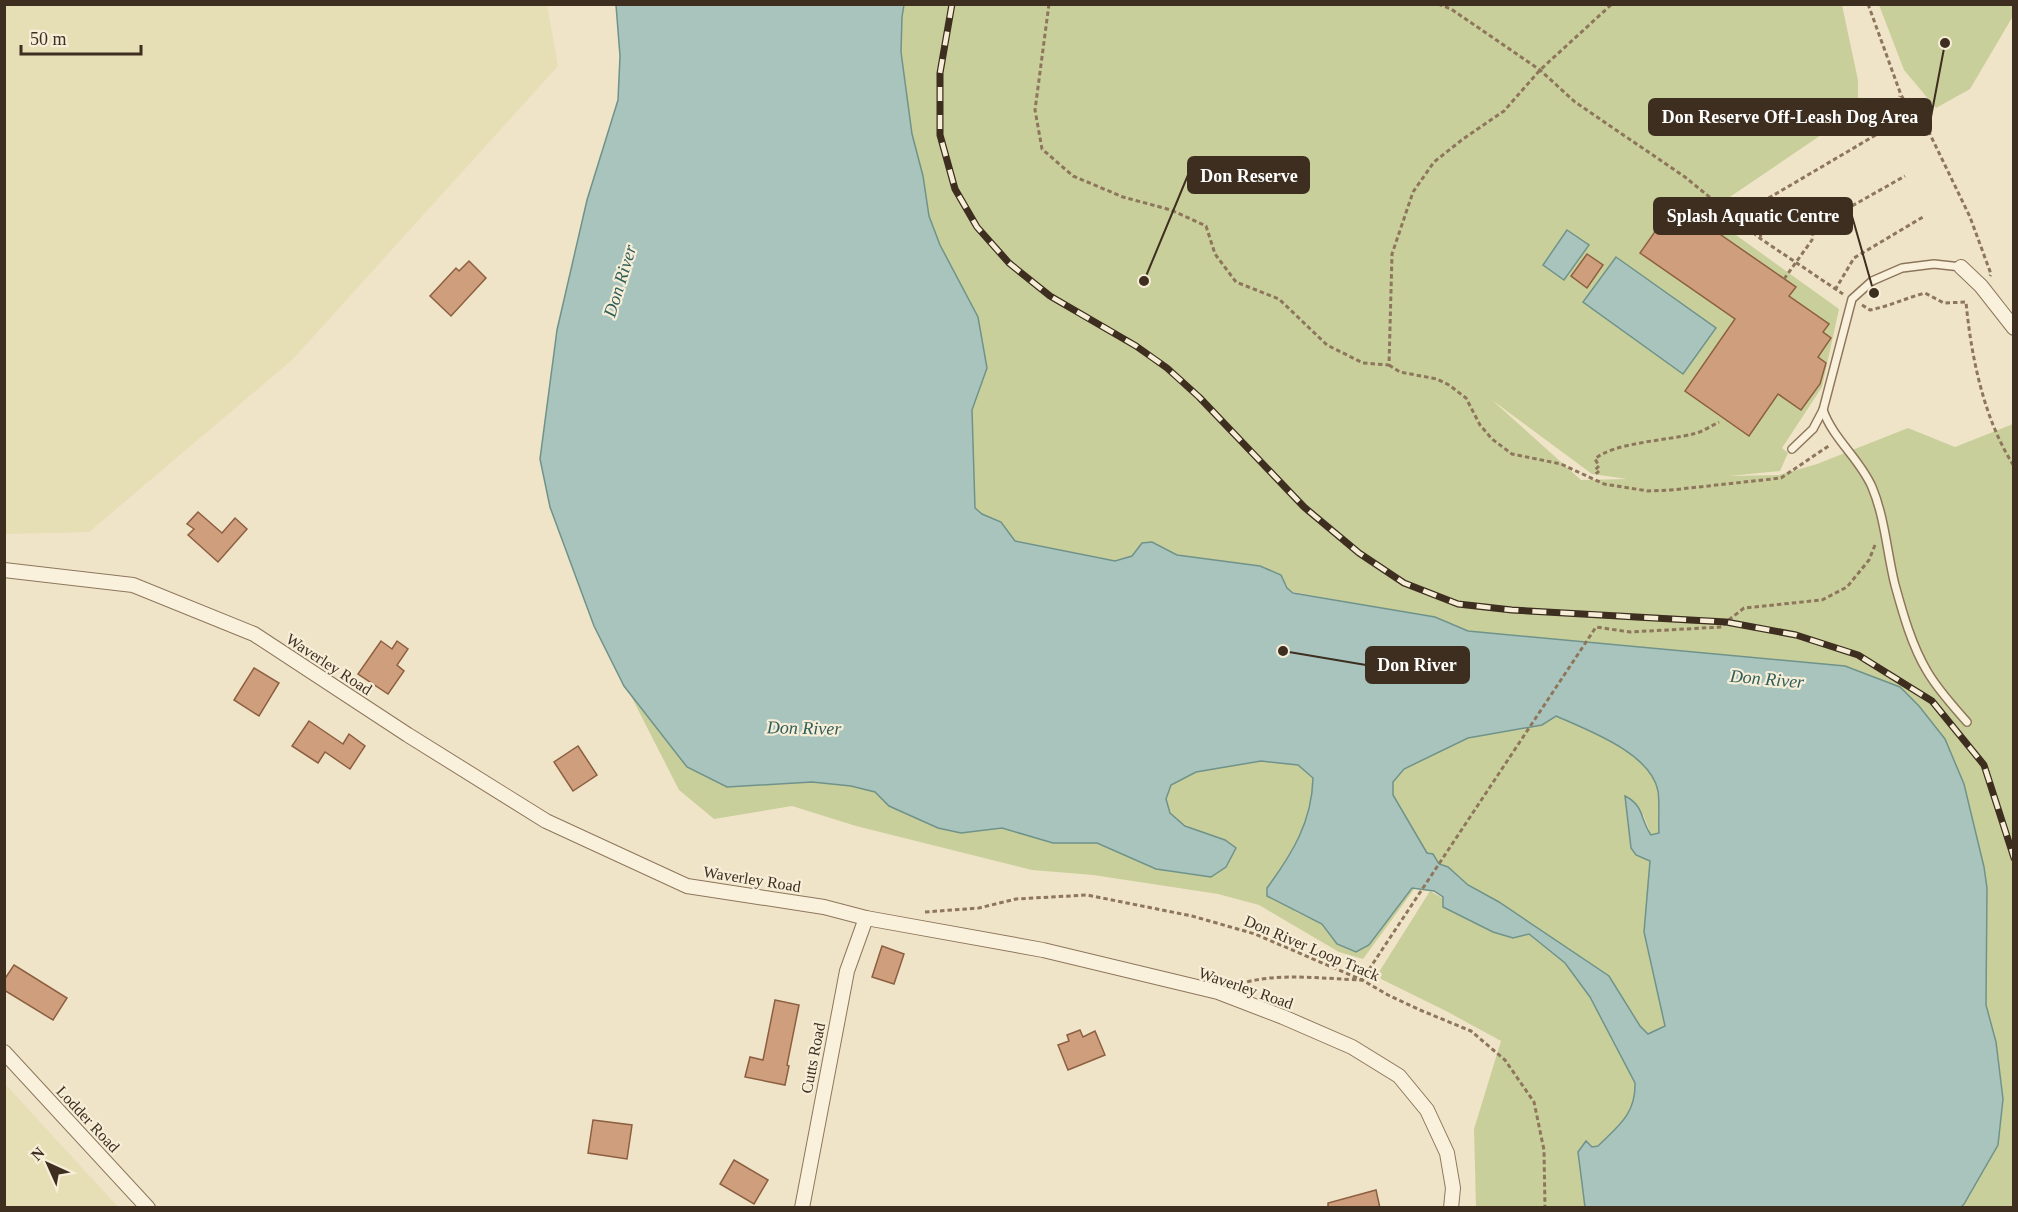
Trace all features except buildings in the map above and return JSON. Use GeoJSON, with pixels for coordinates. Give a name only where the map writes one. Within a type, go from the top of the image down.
{"type":"FeatureCollection","features":[{"type":"Feature","properties":{"kind":"street"},"geometry":{"type":"LineString","coordinates":[[1961,267],[1981,286],[2013,328]]}},
{"type":"Feature","properties":{"kind":"street","name":"Waverley Road"},"geometry":{"type":"LineString","coordinates":[[4,570],[133,585],[254,634],[408,735],[546,821],[687,886],[824,907],[866,918],[1043,950],[1218,993],[1284,1017],[1352,1047],[1399,1076],[1427,1110],[1447,1153],[1453,1188],[1451,1208]]}},
{"type":"Feature","properties":{"kind":"street","name":"Cutts Road"},"geometry":{"type":"LineString","coordinates":[[802,1208],[847,971],[866,918]]}},
{"type":"Feature","properties":{"kind":"street","name":"Lodder Road"},"geometry":{"type":"LineString","coordinates":[[4,1053],[148,1208]]}},
{"type":"Feature","properties":{"kind":"lane"},"geometry":{"type":"LineString","coordinates":[[1792,449],[1813,429],[1823,410],[1852,299],[1872,281],[1902,268],[1934,264],[1961,267]]}},
{"type":"Feature","properties":{"kind":"lane"},"geometry":{"type":"LineString","coordinates":[[1823,410],[1828,424],[1872,486],[1896,585],[1912,639],[1927,671],[1949,702],[1967,722]]}},
{"type":"Feature","properties":{"kind":"path"},"geometry":{"type":"LineString","coordinates":[[1049,4],[1035,110],[1042,149],[1073,176],[1123,197],[1171,210],[1206,226],[1215,254],[1236,282],[1279,299],[1327,345],[1363,363],[1389,365],[1401,372],[1437,379],[1449,385],[1466,398],[1480,425],[1492,440],[1512,454],[1561,464],[1604,484],[1648,491],[1781,478],[1839,439]]}},
{"type":"Feature","properties":{"kind":"path"},"geometry":{"type":"LineString","coordinates":[[1438,4],[1451,9],[1540,70],[1575,102],[1685,177],[1761,239],[1835,290],[1870,310],[1888,307],[1905,298],[1925,293],[1944,303],[1966,302],[1991,274],[1970,218],[1927,128],[1915,118],[1901,95],[1868,4]]}},
{"type":"Feature","properties":{"kind":"path"},"geometry":{"type":"LineString","coordinates":[[1389,365],[1392,254],[1413,192],[1434,162],[1504,111],[1540,70],[1612,4]]}},
{"type":"Feature","properties":{"kind":"path"},"geometry":{"type":"LineString","coordinates":[[1761,239],[1755,217],[1762,202],[1891,126],[1901,95]]}},
{"type":"Feature","properties":{"kind":"path"},"geometry":{"type":"LineString","coordinates":[[1784,279],[1812,240],[1813,228],[1905,176]]}},
{"type":"Feature","properties":{"kind":"path"},"geometry":{"type":"LineString","coordinates":[[1835,290],[1854,258],[1923,217]]}},
{"type":"Feature","properties":{"kind":"path"},"geometry":{"type":"LineString","coordinates":[[1966,302],[1970,343],[1986,404],[2013,466]]}},
{"type":"Feature","properties":{"kind":"path"},"geometry":{"type":"LineString","coordinates":[[1599,471],[1597,473],[1595,470],[1599,466],[1595,459],[1599,455],[1621,448],[1696,434],[1719,422]]}},
{"type":"Feature","properties":{"kind":"path"},"geometry":{"type":"LineString","coordinates":[[1218,993],[1254,980],[1303,978],[1362,980],[1596,627],[1630,632],[1722,627],[1744,608],[1822,600],[1847,587],[1869,560],[1883,527]]}},
{"type":"Feature","properties":{"kind":"path","name":"Don River Loop Track"},"geometry":{"type":"LineString","coordinates":[[922,913],[979,908],[1016,899],[1087,895],[1192,916],[1255,934],[1471,1030],[1505,1060],[1534,1102],[1544,1150],[1545,1208]]}},
{"type":"Feature","properties":{"kind":"shaded area"},"geometry":{"type":"Polygon","coordinates":[[[4,5],[547,5],[558,66],[292,360],[89,532],[5,534],[4,5]]]}},
{"type":"Feature","properties":{"kind":"shaded area"},"geometry":{"type":"Polygon","coordinates":[[[5,1084],[118,1207],[5,1207],[5,1084]]]}},
{"type":"Feature","properties":{"kind":"green space"},"geometry":{"type":"Polygon","coordinates":[[[904,5],[1842,5],[1858,80],[1858,110],[1718,205],[1690,202],[1839,309],[1822,387],[1782,448],[1788,453],[1780,471],[1729,476],[1779,475],[1817,464],[1908,428],[1955,447],[2013,424],[2013,1207],[1960,1207],[1998,1145],[2003,1099],[1996,1042],[1986,1005],[1987,888],[1964,784],[1945,739],[1900,687],[1845,666],[1468,631],[1435,617],[1293,592],[1287,588],[1281,575],[1260,566],[1177,555],[1152,542],[1142,543],[1132,556],[1115,561],[1015,541],[1001,522],[982,514],[975,508],[972,410],[987,367],[929,216],[923,176],[912,134],[901,52],[904,5]],[[1492,400],[1581,480],[1627,479],[1592,474],[1492,400]]]}},
{"type":"Feature","properties":{"kind":"green space"},"geometry":{"type":"Polygon","coordinates":[[[1879,5],[2013,5],[2013,16],[1970,89],[1936,108],[1904,70],[1879,5]]]}},
{"type":"Feature","properties":{"kind":"green space"},"geometry":{"type":"Polygon","coordinates":[[[630,694],[687,767],[727,787],[812,782],[851,786],[875,792],[889,806],[938,828],[961,833],[1002,828],[1053,843],[1097,843],[1123,853],[1225,840],[1198,831],[1179,821],[1168,807],[1166,797],[1171,785],[1196,772],[1261,761],[1298,765],[1313,778],[1307,821],[1295,847],[1267,888],[1296,912],[1322,924],[1337,944],[1369,945],[1412,887],[1415,888],[1363,959],[1339,952],[1259,905],[1218,894],[1093,875],[1032,870],[856,826],[792,806],[714,819],[679,790],[630,694]]]}},
{"type":"Feature","properties":{"kind":"green space"},"geometry":{"type":"Polygon","coordinates":[[[1556,716],[1616,744],[1631,754],[1653,777],[1658,791],[1659,833],[1651,835],[1643,814],[1636,855],[1650,861],[1644,932],[1665,1027],[1648,1034],[1541,931],[1499,902],[1468,885],[1448,867],[1439,864],[1433,854],[1427,853],[1393,795],[1393,782],[1404,769],[1468,738],[1542,725],[1556,716]]]}},
{"type":"Feature","properties":{"kind":"green space"},"geometry":{"type":"Polygon","coordinates":[[[1430,891],[1513,938],[1529,934],[1565,963],[1590,997],[1635,1083],[1635,1099],[1626,1117],[1598,1146],[1578,1152],[1585,1207],[1476,1207],[1474,1129],[1501,1041],[1381,979],[1379,972],[1430,891]]]}},
{"type":"Feature","properties":{"kind":"water"},"geometry":{"type":"Polygon","coordinates":[[[616,5],[904,5],[901,52],[912,134],[923,176],[929,216],[940,245],[978,317],[987,368],[972,410],[975,508],[982,514],[1001,522],[1015,541],[1115,561],[1132,556],[1142,543],[1152,542],[1177,555],[1260,566],[1281,575],[1287,588],[1293,593],[1435,617],[1468,631],[1845,666],[1900,687],[1919,706],[1945,739],[1964,784],[1987,888],[1986,1005],[1996,1042],[2003,1099],[1998,1145],[1964,1204],[1960,1208],[1585,1207],[1578,1152],[1586,1141],[1592,1147],[1598,1146],[1619,1125],[1629,1111],[1635,1094],[1635,1083],[1590,997],[1565,963],[1529,934],[1513,938],[1493,932],[1443,907],[1443,897],[1434,891],[1412,888],[1369,945],[1356,952],[1337,944],[1322,924],[1267,896],[1267,888],[1285,863],[1299,837],[1309,809],[1313,778],[1298,765],[1261,761],[1196,772],[1171,785],[1166,799],[1170,813],[1185,826],[1225,840],[1236,848],[1226,867],[1211,877],[1156,869],[1097,843],[1053,843],[1002,828],[961,833],[938,828],[889,806],[875,792],[851,786],[812,782],[727,787],[687,767],[624,686],[594,626],[550,507],[540,459],[557,330],[587,200],[618,100],[620,56],[616,5]],[[1556,716],[1542,725],[1468,738],[1404,769],[1393,782],[1393,795],[1427,853],[1433,854],[1439,864],[1448,867],[1468,885],[1499,902],[1609,976],[1640,1026],[1648,1034],[1665,1026],[1644,932],[1650,861],[1636,855],[1631,848],[1625,796],[1636,804],[1651,835],[1659,833],[1658,791],[1653,777],[1631,754],[1616,744],[1556,716]]]}},
{"type":"Feature","properties":{"kind":"water"},"geometry":{"type":"Polygon","coordinates":[[[1567,230],[1589,245],[1564,280],[1543,265],[1567,230]]]}},
{"type":"Feature","properties":{"kind":"water"},"geometry":{"type":"Polygon","coordinates":[[[1616,257],[1716,328],[1683,374],[1583,302],[1616,257]]]}},
{"type":"Feature","properties":{"kind":"railway"},"geometry":{"type":"LineString","coordinates":[[952,4],[940,73],[940,135],[955,189],[977,227],[1009,263],[1050,296],[1136,346],[1167,368],[1199,397],[1304,507],[1359,553],[1404,583],[1458,604],[1512,610],[1726,622],[1796,635],[1858,655],[1932,701],[1984,765],[2014,858]]}},
{"type":"Feature","properties":{"kind":"place","name":"Don Reserve Off-Leash Dog Area"},"geometry":{"type":"Point","coordinates":[1945,43]}},
{"type":"Feature","properties":{"kind":"place","name":"Don Reserve"},"geometry":{"type":"Point","coordinates":[1144,281]}},
{"type":"Feature","properties":{"kind":"place","name":"Splash Aquatic Centre"},"geometry":{"type":"Point","coordinates":[1874,293]}},
{"type":"Feature","properties":{"kind":"place","name":"Don River"},"geometry":{"type":"Point","coordinates":[1283,651]}}]}
